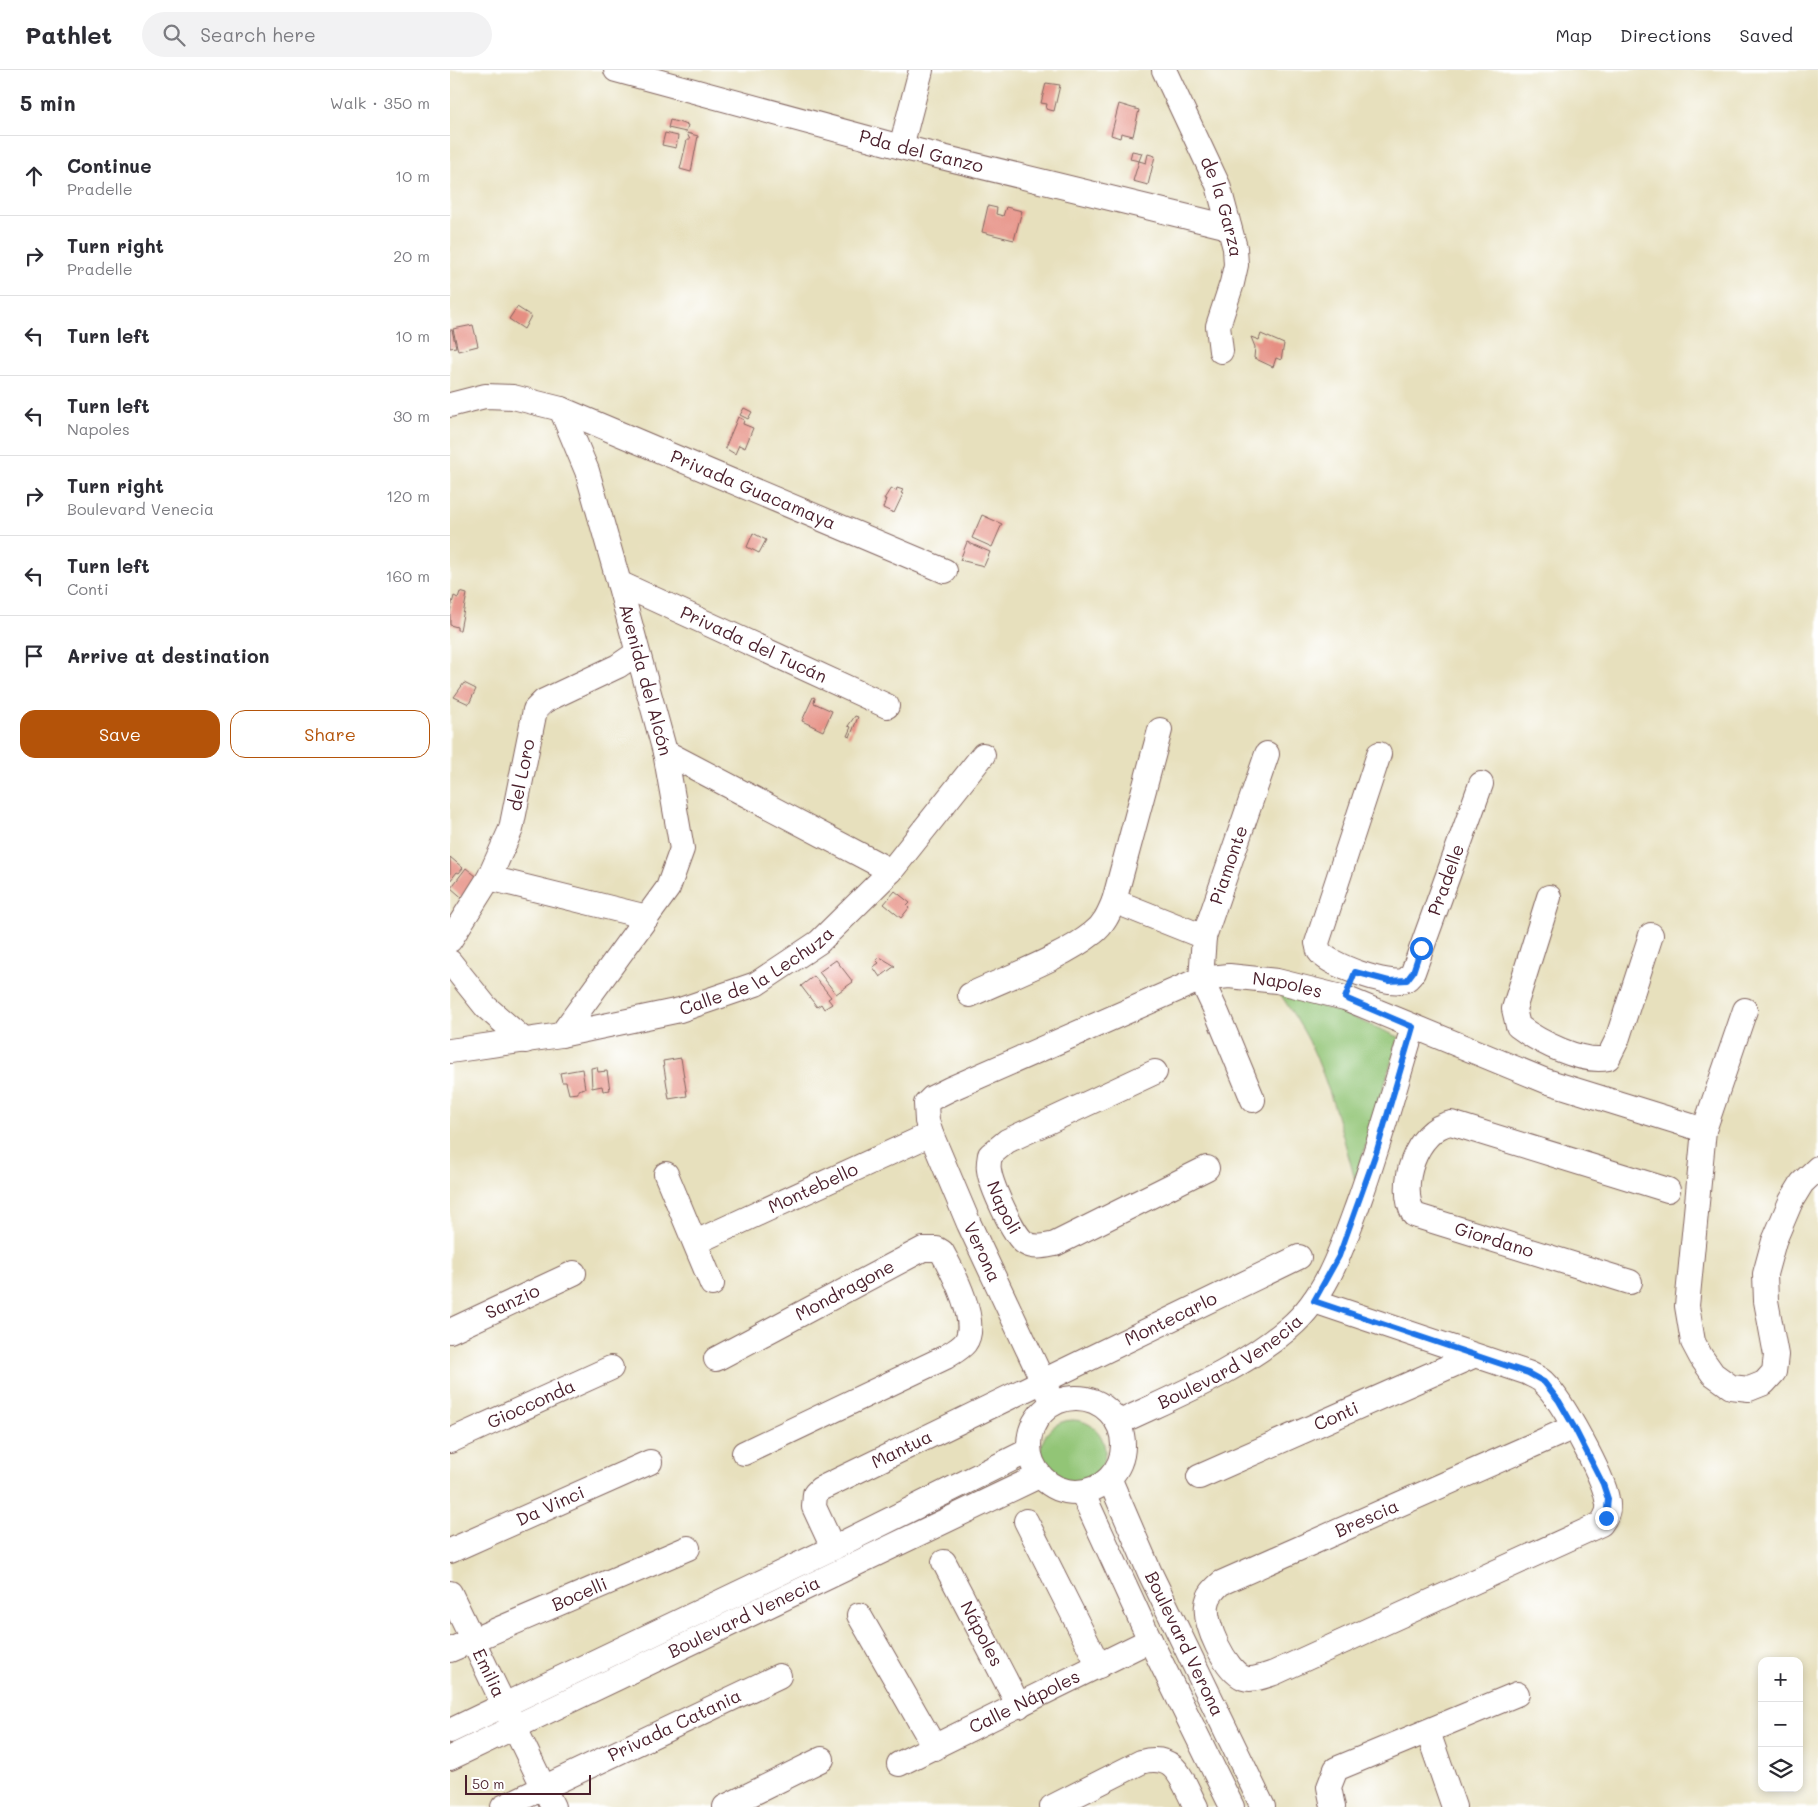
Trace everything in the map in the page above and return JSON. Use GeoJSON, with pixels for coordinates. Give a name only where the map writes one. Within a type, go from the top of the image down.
{"type":"FeatureCollection","features":[{"type":"Feature","properties":{"kind":"street","name":"Pda del Ganzo"},"geometry":{"type":"LineString","coordinates":[[616,70],[901,147],[1229,227]]}},
{"type":"Feature","properties":{"kind":"street"},"geometry":{"type":"LineString","coordinates":[[901,147],[921,70]]}},
{"type":"Feature","properties":{"kind":"street","name":"de la Garza"},"geometry":{"type":"LineString","coordinates":[[1158,71],[1218,185],[1235,248],[1236,265],[1218,326],[1222,351]]}},
{"type":"Feature","properties":{"kind":"street"},"geometry":{"type":"LineString","coordinates":[[450,405],[485,396],[513,397],[561,409]]}},
{"type":"Feature","properties":{"kind":"street","name":"Privada Guacamaya"},"geometry":{"type":"LineString","coordinates":[[561,409],[945,571]]}},
{"type":"Feature","properties":{"kind":"street","name":"Avenida del Alcón"},"geometry":{"type":"LineString","coordinates":[[561,409],[588,471],[619,583],[665,752],[682,849],[668,888],[561,1036]]}},
{"type":"Feature","properties":{"kind":"street","name":"Privada del Tucán"},"geometry":{"type":"LineString","coordinates":[[619,583],[887,706]]}},
{"type":"Feature","properties":{"kind":"street","name":"del Loro"},"geometry":{"type":"LineString","coordinates":[[450,940],[489,878],[510,829],[535,710],[544,701],[618,666],[637,653]]}},
{"type":"Feature","properties":{"kind":"street"},"geometry":{"type":"LineString","coordinates":[[970,995],[1052,957],[1094,932],[1106,918],[1114,901],[1160,730]]}},
{"type":"Feature","properties":{"kind":"street"},"geometry":{"type":"LineString","coordinates":[[665,752],[891,871]]}},
{"type":"Feature","properties":{"kind":"street","name":"Piamonte"},"geometry":{"type":"LineString","coordinates":[[1201,979],[1204,937],[1267,754]]}},
{"type":"Feature","properties":{"kind":"street","name":"Pradelle"},"geometry":{"type":"LineString","coordinates":[[1379,754],[1317,943],[1320,952],[1325,956],[1355,972],[1398,982],[1407,980],[1413,972],[1481,784]]}},
{"type":"Feature","properties":{"kind":"street","name":"Calle de la Lechuza"},"geometry":{"type":"LineString","coordinates":[[450,1051],[561,1036],[680,1010],[756,984],[819,942],[891,871],[983,755]]}},
{"type":"Feature","properties":{"kind":"street"},"geometry":{"type":"LineString","coordinates":[[489,878],[647,918]]}},
{"type":"Feature","properties":{"kind":"street"},"geometry":{"type":"LineString","coordinates":[[1549,897],[1514,1009],[1518,1026],[1555,1049],[1600,1060],[1608,1058],[1617,1040],[1651,935]]}},
{"type":"Feature","properties":{"kind":"street"},"geometry":{"type":"LineString","coordinates":[[1114,901],[1204,937]]}},
{"type":"Feature","properties":{"kind":"street"},"geometry":{"type":"LineString","coordinates":[[450,962],[486,1007],[525,1040]]}},
{"type":"Feature","properties":{"kind":"street"},"geometry":{"type":"LineString","coordinates":[[1345,998],[1355,972]]}},
{"type":"Feature","properties":{"kind":"street","name":"Napoles"},"geometry":{"type":"LineString","coordinates":[[932,1098],[1201,979],[1229,976],[1277,981],[1345,998],[1546,1081],[1704,1130]]}},
{"type":"Feature","properties":{"kind":"street"},"geometry":{"type":"LineString","coordinates":[[1201,979],[1253,1100]]}},
{"type":"Feature","properties":{"kind":"street"},"geometry":{"type":"LineString","coordinates":[[1745,1010],[1704,1130],[1687,1306],[1693,1342],[1701,1357],[1713,1374],[1731,1387],[1749,1388],[1764,1384],[1774,1372],[1776,1355],[1766,1301],[1765,1274],[1774,1241],[1791,1201],[1802,1183],[1818,1168]]}},
{"type":"Feature","properties":{"kind":"street","name":"Boulevard Venecia"},"geometry":{"type":"LineString","coordinates":[[1118,1423],[1239,1365],[1291,1327],[1314,1301],[1339,1256],[1377,1150],[1413,1027]]}},
{"type":"Feature","properties":{"kind":"street"},"geometry":{"type":"LineString","coordinates":[[1546,1081],[1555,1049]]}},
{"type":"Feature","properties":{"kind":"street","name":"Napoli"},"geometry":{"type":"LineString","coordinates":[[1155,1072],[997,1147],[990,1155],[988,1163],[989,1173],[1004,1207],[1024,1242],[1032,1246],[1044,1247],[1070,1238],[1207,1168]]}},
{"type":"Feature","properties":{"kind":"street","name":"Verona"},"geometry":{"type":"LineString","coordinates":[[932,1098],[926,1104],[925,1112],[931,1134],[968,1224],[1048,1393]]}},
{"type":"Feature","properties":{"kind":"street","name":"Giordano"},"geometry":{"type":"LineString","coordinates":[[1630,1282],[1414,1215],[1406,1196],[1407,1185],[1422,1143],[1432,1130],[1440,1125],[1451,1123],[1668,1190]]}},
{"type":"Feature","properties":{"kind":"street","name":"Montebello"},"geometry":{"type":"LineString","coordinates":[[696,1242],[931,1134]]}},
{"type":"Feature","properties":{"kind":"street"},"geometry":{"type":"LineString","coordinates":[[1377,1150],[1415,1160]]}},
{"type":"Feature","properties":{"kind":"street"},"geometry":{"type":"LineString","coordinates":[[666,1174],[712,1284]]}},
{"type":"Feature","properties":{"kind":"street"},"geometry":{"type":"LineString","coordinates":[[968,1224],[1004,1207]]}},
{"type":"Feature","properties":{"kind":"street","name":"Mondragone"},"geometry":{"type":"LineString","coordinates":[[716,1359],[922,1249],[937,1249],[942,1252],[958,1288]]}},
{"type":"Feature","properties":{"kind":"street","name":"Montecarlo"},"geometry":{"type":"LineString","coordinates":[[1048,1393],[1299,1257]]}},
{"type":"Feature","properties":{"kind":"street"},"geometry":{"type":"LineString","coordinates":[[744,1453],[955,1351],[965,1344],[970,1327],[968,1314],[958,1288],[991,1272]]}},
{"type":"Feature","properties":{"kind":"street","name":"Sanzio"},"geometry":{"type":"LineString","coordinates":[[450,1331],[574,1273]]}},
{"type":"Feature","properties":{"kind":"street"},"geometry":{"type":"LineString","coordinates":[[1314,1301],[1528,1373],[1544,1382],[1559,1401],[1574,1427]]}},
{"type":"Feature","properties":{"kind":"street","name":"Conti"},"geometry":{"type":"LineString","coordinates":[[1199,1477],[1473,1356]]}},
{"type":"Feature","properties":{"kind":"street","name":"Giocconda"},"geometry":{"type":"LineString","coordinates":[[450,1441],[611,1368]]}},
{"type":"Feature","properties":{"kind":"street"},"geometry":{"type":"LineString","coordinates":[[1048,1393],[1068,1398],[1084,1398],[1098,1403],[1110,1412],[1118,1423],[1123,1443],[1121,1462],[1110,1480],[1096,1488],[1082,1492],[1061,1491],[1039,1476],[1034,1469],[1028,1451],[1030,1432],[1048,1393]]}},
{"type":"Feature","properties":{"kind":"street","name":"Mantua"},"geometry":{"type":"LineString","coordinates":[[833,1548],[814,1507],[815,1494],[820,1489],[1048,1393]]}},
{"type":"Feature","properties":{"kind":"street","name":"Brescia"},"geometry":{"type":"LineString","coordinates":[[1574,1427],[1603,1484],[1608,1499],[1606,1518],[1601,1524],[1259,1678],[1244,1678],[1233,1670],[1215,1642],[1206,1614],[1209,1596],[1221,1583],[1574,1427]]}},
{"type":"Feature","properties":{"kind":"street","name":"Boulevard Venecia"},"geometry":{"type":"LineString","coordinates":[[450,1731],[833,1548],[1028,1451]]}},
{"type":"Feature","properties":{"kind":"street","name":"Da Vinci"},"geometry":{"type":"LineString","coordinates":[[450,1550],[650,1462]]}},
{"type":"Feature","properties":{"kind":"street","name":"Boulevard Venecia"},"geometry":{"type":"LineString","coordinates":[[450,1758],[1039,1476]]}},
{"type":"Feature","properties":{"kind":"street","name":"Boulevard Verona"},"geometry":{"type":"LineString","coordinates":[[1110,1480],[1190,1655],[1263,1807]]}},
{"type":"Feature","properties":{"kind":"street","name":"Boulevard Verona"},"geometry":{"type":"LineString","coordinates":[[1082,1492],[1150,1640],[1232,1807]]}},
{"type":"Feature","properties":{"kind":"street"},"geometry":{"type":"LineString","coordinates":[[1026,1521],[1099,1666]]}},
{"type":"Feature","properties":{"kind":"street","name":"Bocelli"},"geometry":{"type":"LineString","coordinates":[[450,1650],[688,1548]]}},
{"type":"Feature","properties":{"kind":"street","name":"Nápoles"},"geometry":{"type":"LineString","coordinates":[[944,1562],[1020,1706]]}},
{"type":"Feature","properties":{"kind":"street","name":"Emilia"},"geometry":{"type":"LineString","coordinates":[[450,1593],[548,1798]]}},
{"type":"Feature","properties":{"kind":"street"},"geometry":{"type":"LineString","coordinates":[[859,1615],[935,1748]]}},
{"type":"Feature","properties":{"kind":"street","name":"Calle Nápoles"},"geometry":{"type":"LineString","coordinates":[[898,1764],[935,1748],[1150,1640]]}},
{"type":"Feature","properties":{"kind":"street"},"geometry":{"type":"LineString","coordinates":[[1190,1655],[1215,1642]]}},
{"type":"Feature","properties":{"kind":"street","name":"Privada Catania"},"geometry":{"type":"LineString","coordinates":[[503,1807],[548,1798],[779,1676]]}},
{"type":"Feature","properties":{"kind":"street"},"geometry":{"type":"LineString","coordinates":[[1333,1807],[1329,1787],[1336,1770],[1517,1694]]}},
{"type":"Feature","properties":{"kind":"street"},"geometry":{"type":"LineString","coordinates":[[1428,1732],[1454,1807]]}},
{"type":"Feature","properties":{"kind":"street"},"geometry":{"type":"LineString","coordinates":[[725,1807],[822,1759]]}},
{"type":"Feature","properties":{"kind":"street"},"geometry":{"type":"LineString","coordinates":[[1052,1807],[1141,1762],[1156,1759],[1171,1764],[1193,1801],[1218,1780]]}},
{"type":"Feature","properties":{"kind":"green space"},"geometry":{"type":"Polygon","coordinates":[[[1281,995],[1342,1013],[1399,1037],[1355,1180],[1335,1109],[1323,1075],[1306,1035],[1281,995]]]}},
{"type":"Feature","properties":{"kind":"green space"},"geometry":{"type":"Polygon","coordinates":[[[1073,1420],[1085,1422],[1096,1429],[1103,1440],[1105,1452],[1103,1464],[1096,1475],[1085,1482],[1073,1484],[1061,1482],[1050,1475],[1043,1464],[1041,1452],[1043,1440],[1050,1429],[1061,1422],[1073,1420]]]}},
{"type":"Feature","properties":{"kind":"building"},"geometry":{"type":"Polygon","coordinates":[[[1046,83],[1060,85],[1054,111],[1046,109],[1047,104],[1041,103],[1046,83]]]}},
{"type":"Feature","properties":{"kind":"building"},"geometry":{"type":"Polygon","coordinates":[[[1119,104],[1139,110],[1133,136],[1121,133],[1120,138],[1111,135],[1119,104]]]}},
{"type":"Feature","properties":{"kind":"building"},"geometry":{"type":"Polygon","coordinates":[[[670,120],[688,125],[686,132],[668,128],[670,120]]]}},
{"type":"Feature","properties":{"kind":"building"},"geometry":{"type":"Polygon","coordinates":[[[665,133],[678,136],[676,148],[662,145],[665,133]]]}},
{"type":"Feature","properties":{"kind":"building"},"geometry":{"type":"Polygon","coordinates":[[[687,133],[698,136],[691,172],[680,169],[687,140],[690,140],[687,133]]]}},
{"type":"Feature","properties":{"kind":"building"},"geometry":{"type":"Polygon","coordinates":[[[1132,151],[1142,153],[1139,161],[1130,159],[1132,151]]]}},
{"type":"Feature","properties":{"kind":"building"},"geometry":{"type":"Polygon","coordinates":[[[1148,154],[1155,156],[1148,185],[1133,181],[1139,161],[1146,163],[1148,154]]]}},
{"type":"Feature","properties":{"kind":"building"},"geometry":{"type":"Polygon","coordinates":[[[988,206],[997,208],[996,214],[1003,216],[1006,207],[1022,211],[1014,240],[982,232],[988,206]]]}},
{"type":"Feature","properties":{"kind":"building"},"geometry":{"type":"Polygon","coordinates":[[[517,307],[531,316],[524,329],[509,319],[517,307]]]}},
{"type":"Feature","properties":{"kind":"building"},"geometry":{"type":"Polygon","coordinates":[[[473,325],[478,346],[458,351],[453,329],[473,325]]]}},
{"type":"Feature","properties":{"kind":"building"},"geometry":{"type":"Polygon","coordinates":[[[450,330],[452,330],[456,347],[450,348],[450,330]]]}},
{"type":"Feature","properties":{"kind":"building"},"geometry":{"type":"Polygon","coordinates":[[[1261,334],[1284,344],[1281,360],[1276,358],[1273,367],[1254,358],[1255,347],[1251,337],[1259,340],[1261,334]]]}},
{"type":"Feature","properties":{"kind":"building"},"geometry":{"type":"Polygon","coordinates":[[[744,408],[752,412],[748,419],[740,415],[744,408]]]}},
{"type":"Feature","properties":{"kind":"building"},"geometry":{"type":"Polygon","coordinates":[[[738,417],[744,420],[743,424],[753,428],[745,448],[739,445],[735,454],[725,448],[738,417]]]}},
{"type":"Feature","properties":{"kind":"building"},"geometry":{"type":"Polygon","coordinates":[[[891,488],[896,491],[897,488],[903,490],[894,513],[883,508],[886,499],[884,499],[891,488]]]}},
{"type":"Feature","properties":{"kind":"building"},"geometry":{"type":"Polygon","coordinates":[[[982,515],[1002,524],[992,547],[972,538],[982,515]]]}},
{"type":"Feature","properties":{"kind":"building"},"geometry":{"type":"Polygon","coordinates":[[[753,533],[766,540],[759,553],[747,547],[753,533]]]}},
{"type":"Feature","properties":{"kind":"building"},"geometry":{"type":"Polygon","coordinates":[[[967,542],[990,552],[984,566],[960,560],[967,542]]]}},
{"type":"Feature","properties":{"kind":"building"},"geometry":{"type":"Polygon","coordinates":[[[460,592],[467,594],[460,630],[457,630],[457,627],[450,625],[450,612],[454,596],[458,598],[460,592]]]}},
{"type":"Feature","properties":{"kind":"building"},"geometry":{"type":"Polygon","coordinates":[[[464,683],[476,689],[469,704],[454,697],[464,683]]]}},
{"type":"Feature","properties":{"kind":"building"},"geometry":{"type":"Polygon","coordinates":[[[813,697],[815,698],[814,703],[832,711],[823,731],[802,721],[813,697]]]}},
{"type":"Feature","properties":{"kind":"building"},"geometry":{"type":"Polygon","coordinates":[[[855,716],[858,717],[850,737],[847,736],[851,727],[848,726],[855,716]]]}},
{"type":"Feature","properties":{"kind":"building"},"geometry":{"type":"Polygon","coordinates":[[[450,857],[463,868],[450,881],[450,857]]]}},
{"type":"Feature","properties":{"kind":"building"},"geometry":{"type":"Polygon","coordinates":[[[466,868],[481,880],[466,901],[451,888],[466,868]]]}},
{"type":"Feature","properties":{"kind":"building"},"geometry":{"type":"Polygon","coordinates":[[[895,891],[910,903],[907,906],[909,908],[901,918],[884,904],[895,891]]]}},
{"type":"Feature","properties":{"kind":"building"},"geometry":{"type":"Polygon","coordinates":[[[880,957],[895,966],[880,977],[873,967],[879,963],[876,960],[880,957]]]}},
{"type":"Feature","properties":{"kind":"building"},"geometry":{"type":"Polygon","coordinates":[[[836,960],[853,982],[836,994],[819,972],[836,960]]]}},
{"type":"Feature","properties":{"kind":"building"},"geometry":{"type":"Polygon","coordinates":[[[814,976],[831,997],[828,999],[832,1004],[824,1009],[821,1004],[817,1007],[801,986],[814,976]]]}},
{"type":"Feature","properties":{"kind":"building"},"geometry":{"type":"Polygon","coordinates":[[[681,1058],[687,1096],[669,1099],[663,1061],[681,1058]]]}},
{"type":"Feature","properties":{"kind":"building"},"geometry":{"type":"Polygon","coordinates":[[[597,1067],[598,1072],[607,1071],[610,1090],[603,1091],[602,1086],[592,1088],[591,1068],[597,1067]]]}},
{"type":"Feature","properties":{"kind":"building"},"geometry":{"type":"Polygon","coordinates":[[[582,1069],[585,1088],[578,1090],[578,1093],[569,1094],[566,1082],[562,1082],[560,1073],[582,1069]]]}},
{"type":"Feature","properties":{"kind":"route"},"geometry":{"type":"LineString","coordinates":[[1421,948],[1413,972],[1407,980],[1389,981],[1355,972],[1345,998],[1413,1027],[1377,1150],[1339,1256],[1314,1301],[1528,1373],[1544,1382],[1559,1401],[1603,1484],[1608,1499],[1606,1518]]}}]}
